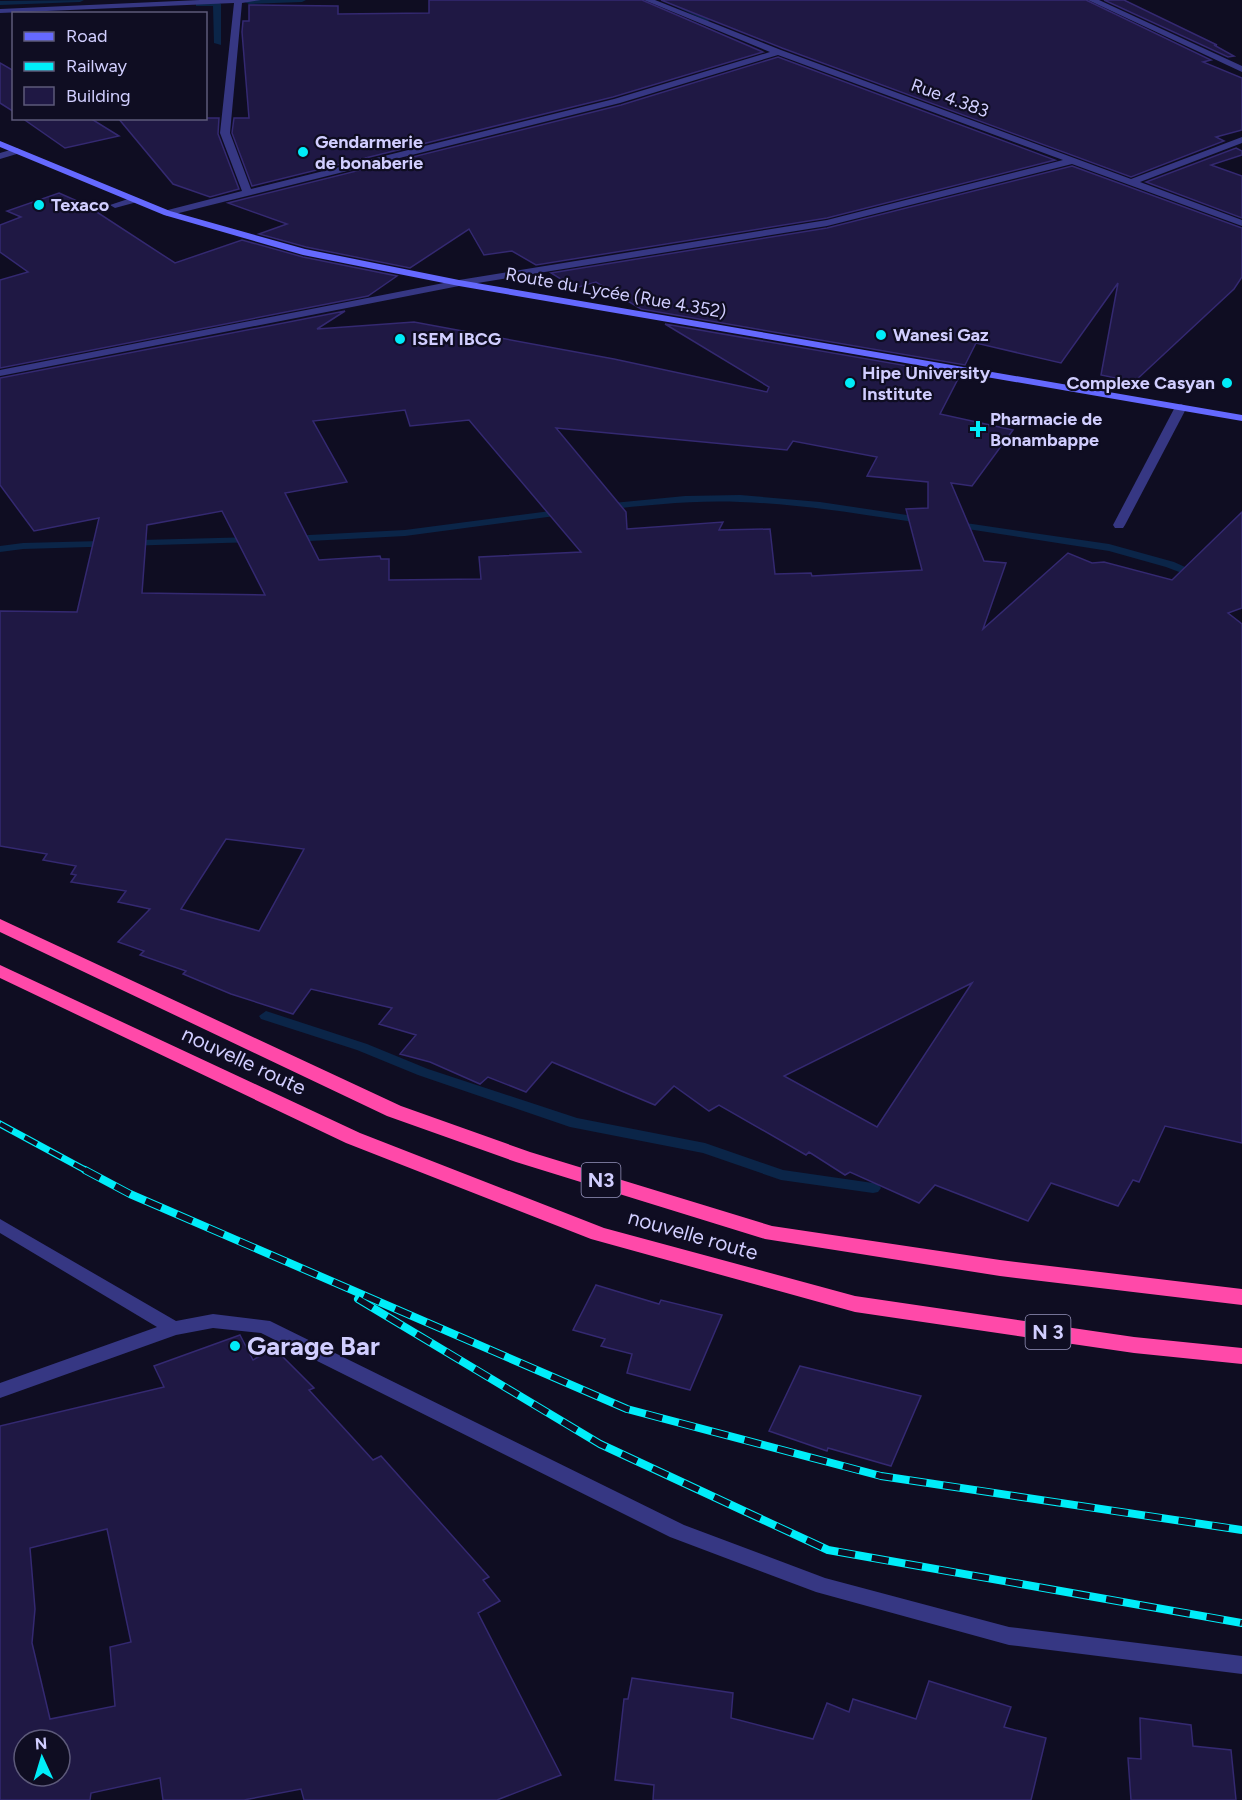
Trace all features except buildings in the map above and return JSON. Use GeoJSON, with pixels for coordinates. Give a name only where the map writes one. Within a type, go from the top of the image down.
{"type":"FeatureCollection","features":[{"type":"Feature","properties":{"kind":"highway","name":"nouvelle route"},"geometry":{"type":"LineString","coordinates":[[4,932],[394,1112],[523,1157],[772,1234],[1000,1268],[1242,1297]]}},
{"type":"Feature","properties":{"kind":"highway","name":"nouvelle route"},"geometry":{"type":"LineString","coordinates":[[0,971],[353,1138],[598,1234],[855,1304],[1134,1345],[1242,1356]]}},
{"type":"Feature","properties":{"kind":"main road","name":"Route du Lycée (Rue 4.352)"},"geometry":{"type":"LineString","coordinates":[[0,144],[167,213],[303,252],[459,283],[1242,418]]}},
{"type":"Feature","properties":{"kind":"street"},"geometry":{"type":"LineString","coordinates":[[0,11],[89,4],[257,0]]}},
{"type":"Feature","properties":{"kind":"street","name":"Rue 4.383"},"geometry":{"type":"LineString","coordinates":[[648,0],[778,52],[1242,223]]}},
{"type":"Feature","properties":{"kind":"street"},"geometry":{"type":"LineString","coordinates":[[1092,0],[1242,69]]}},
{"type":"Feature","properties":{"kind":"street"},"geometry":{"type":"LineString","coordinates":[[238,1],[225,133],[248,194]]}},
{"type":"Feature","properties":{"kind":"street"},"geometry":{"type":"LineString","coordinates":[[167,213],[616,101],[778,52]]}},
{"type":"Feature","properties":{"kind":"street"},"geometry":{"type":"LineString","coordinates":[[1131,182],[1242,140]]}},
{"type":"Feature","properties":{"kind":"street"},"geometry":{"type":"LineString","coordinates":[[0,156],[17,151]]}},
{"type":"Feature","properties":{"kind":"street"},"geometry":{"type":"LineString","coordinates":[[0,373],[459,283],[827,223],[1072,161]]}},
{"type":"Feature","properties":{"kind":"street"},"geometry":{"type":"LineString","coordinates":[[115,205],[134,200]]}},
{"type":"Feature","properties":{"kind":"street"},"geometry":{"type":"LineString","coordinates":[[1119,525],[1181,407]]}},
{"type":"Feature","properties":{"kind":"street"},"geometry":{"type":"LineString","coordinates":[[0,1226],[174,1328]]}},
{"type":"Feature","properties":{"kind":"street"},"geometry":{"type":"LineString","coordinates":[[0,1391],[174,1328],[213,1321],[264,1326],[677,1531],[823,1586],[1009,1636],[1242,1665]]}},
{"type":"Feature","properties":{"kind":"waterway"},"geometry":{"type":"LineString","coordinates":[[0,3],[80,0]]}},
{"type":"Feature","properties":{"kind":"waterway"},"geometry":{"type":"LineString","coordinates":[[249,2],[302,0]]}},
{"type":"Feature","properties":{"kind":"waterway"},"geometry":{"type":"LineString","coordinates":[[665,0],[710,19]]}},
{"type":"Feature","properties":{"kind":"waterway"},"geometry":{"type":"LineString","coordinates":[[199,4],[217,4],[218,43]]}},
{"type":"Feature","properties":{"kind":"waterway"},"geometry":{"type":"LineString","coordinates":[[603,507],[685,499],[740,498],[820,505],[927,521]]}},
{"type":"Feature","properties":{"kind":"waterway"},"geometry":{"type":"LineString","coordinates":[[290,539],[405,533],[566,512]]}},
{"type":"Feature","properties":{"kind":"waterway"},"geometry":{"type":"LineString","coordinates":[[952,524],[1109,548],[1170,564],[1199,576]]}},
{"type":"Feature","properties":{"kind":"waterway"},"geometry":{"type":"LineString","coordinates":[[0,549],[23,546],[256,540]]}},
{"type":"Feature","properties":{"kind":"waterway"},"geometry":{"type":"LineString","coordinates":[[266,1016],[362,1047],[423,1072],[575,1123],[705,1148],[781,1175],[873,1188]]}},
{"type":"Feature","properties":{"kind":"railway"},"geometry":{"type":"LineString","coordinates":[[0,1124],[87,1171]]}},
{"type":"Feature","properties":{"kind":"railway"},"geometry":{"type":"LineString","coordinates":[[85,1170],[130,1194],[627,1409],[881,1476],[1242,1530]]}},
{"type":"Feature","properties":{"kind":"railway"},"geometry":{"type":"LineString","coordinates":[[358,1299],[600,1444],[828,1550],[1242,1623]]}},
{"type":"Feature","properties":{"kind":"place","name":"Gendarmerie de bonaberie"},"geometry":{"type":"Point","coordinates":[303,152]}},
{"type":"Feature","properties":{"kind":"place","name":"Texaco"},"geometry":{"type":"Point","coordinates":[39,205]}},
{"type":"Feature","properties":{"kind":"place","name":"Wanesi Gaz"},"geometry":{"type":"Point","coordinates":[881,335]}},
{"type":"Feature","properties":{"kind":"place","name":"ISEM IBCG"},"geometry":{"type":"Point","coordinates":[400,339]}},
{"type":"Feature","properties":{"kind":"place","name":"Hipe University Institute"},"geometry":{"type":"Point","coordinates":[850,383]}},
{"type":"Feature","properties":{"kind":"place","name":"Complexe Casyan"},"geometry":{"type":"Point","coordinates":[1227,383]}},
{"type":"Feature","properties":{"kind":"place","name":"Pharmacie de Bonambappe"},"geometry":{"type":"Point","coordinates":[978,429]}},
{"type":"Feature","properties":{"kind":"place","name":"Garage Bar"},"geometry":{"type":"Point","coordinates":[235,1346]}}]}
